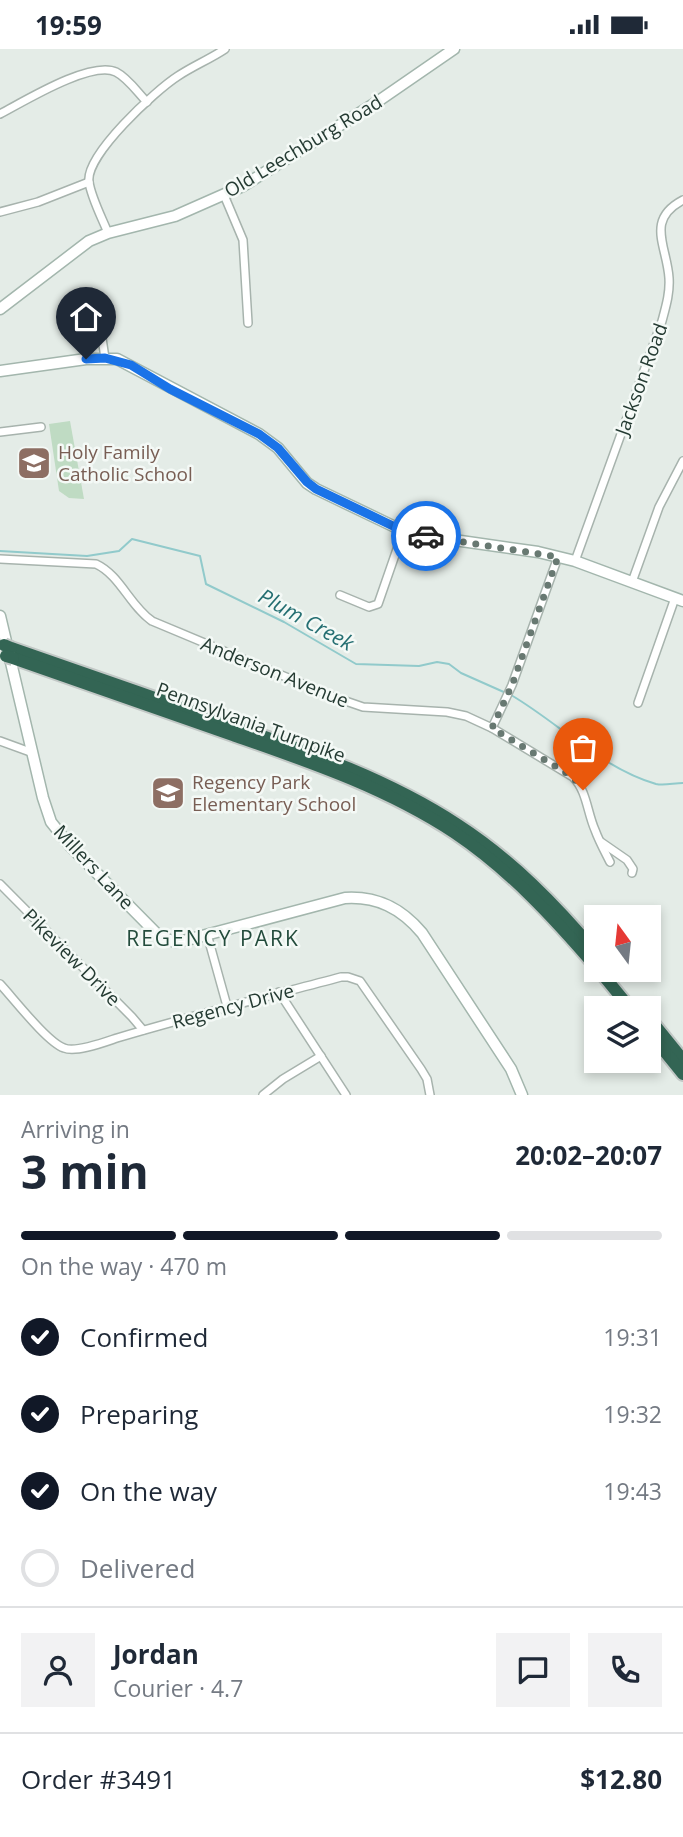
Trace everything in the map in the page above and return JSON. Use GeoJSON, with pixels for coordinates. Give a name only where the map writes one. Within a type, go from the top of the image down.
{"type":"FeatureCollection","features":[{"type":"Feature","properties":{"kind":"highway","name":"Pennsylvania Turnpike"},"geometry":{"type":"LineString","coordinates":[[6,651],[273,739],[364,774],[397,790],[458,825],[506,860],[536,887],[584,940]]}},
{"type":"Feature","properties":{"kind":"highway","name":"Pennsylvania Turnpike"},"geometry":{"type":"LineString","coordinates":[[6,651],[330,770],[409,806],[457,834],[498,865],[548,912],[584,954]]}},
{"type":"Feature","properties":{"kind":"highway","name":"Pennsylvania Turnpike"},"geometry":{"type":"LineString","coordinates":[[608,982],[620,996]]}},
{"type":"Feature","properties":{"kind":"highway"},"geometry":{"type":"LineString","coordinates":[[620,982],[631,996]]}},
{"type":"Feature","properties":{"kind":"highway"},"geometry":{"type":"LineString","coordinates":[[661,1033],[683,1060]]}},
{"type":"Feature","properties":{"kind":"highway"},"geometry":{"type":"LineString","coordinates":[[661,1046],[683,1073]]}},
{"type":"Feature","properties":{"kind":"street"},"geometry":{"type":"LineString","coordinates":[[108,233],[89,182],[90,171],[101,152],[120,128],[178,76],[225,49]]}},
{"type":"Feature","properties":{"kind":"street","name":"Old Leechburg Road"},"geometry":{"type":"LineString","coordinates":[[0,309],[78,247],[108,233],[175,216],[224,195],[282,164],[454,49]]}},
{"type":"Feature","properties":{"kind":"street"},"geometry":{"type":"LineString","coordinates":[[0,114],[60,82],[104,69],[123,76],[147,102]]}},
{"type":"Feature","properties":{"kind":"street"},"geometry":{"type":"LineString","coordinates":[[0,212],[38,202],[89,182]]}},
{"type":"Feature","properties":{"kind":"street"},"geometry":{"type":"LineString","coordinates":[[224,195],[243,240],[248,323]]}},
{"type":"Feature","properties":{"kind":"street","name":"Jackson Road"},"geometry":{"type":"LineString","coordinates":[[575,561],[662,321],[670,291],[661,226],[668,210],[683,200]]}},
{"type":"Feature","properties":{"kind":"street"},"geometry":{"type":"LineString","coordinates":[[96,299],[105,358]]}},
{"type":"Feature","properties":{"kind":"street"},"geometry":{"type":"LineString","coordinates":[[0,371],[105,358],[131,365],[170,389],[259,434],[278,448],[316,489],[404,529],[426,536],[538,552],[575,561],[679,599],[638,703]]}},
{"type":"Feature","properties":{"kind":"street"},"geometry":{"type":"LineString","coordinates":[[0,432],[41,427]]}},
{"type":"Feature","properties":{"kind":"street"},"geometry":{"type":"LineString","coordinates":[[632,582],[659,507],[683,461]]}},
{"type":"Feature","properties":{"kind":"street"},"geometry":{"type":"LineString","coordinates":[[340,595],[369,607],[378,604],[404,529]]}},
{"type":"Feature","properties":{"kind":"street"},"geometry":{"type":"LineString","coordinates":[[492,728],[512,685],[558,557]]}},
{"type":"Feature","properties":{"kind":"street","name":"Anderson Avenue"},"geometry":{"type":"LineString","coordinates":[[0,559],[96,564],[107,571],[141,613],[152,621],[334,697],[363,707],[447,712],[466,716],[492,728],[579,783],[610,862]]}},
{"type":"Feature","properties":{"kind":"street","name":"Millers Lane"},"geometry":{"type":"LineString","coordinates":[[0,617],[51,822],[71,847],[159,936],[175,942],[345,898],[374,900],[399,910],[422,933],[511,1069],[522,1095]]}},
{"type":"Feature","properties":{"kind":"street"},"geometry":{"type":"LineString","coordinates":[[0,741],[33,753]]}},
{"type":"Feature","properties":{"kind":"street"},"geometry":{"type":"LineString","coordinates":[[601,842],[627,860],[634,869],[632,873]]}},
{"type":"Feature","properties":{"kind":"street","name":"Pikeview Drive"},"geometry":{"type":"LineString","coordinates":[[0,884],[143,1031]]}},
{"type":"Feature","properties":{"kind":"street"},"geometry":{"type":"LineString","coordinates":[[207,934],[227,1006]]}},
{"type":"Feature","properties":{"kind":"street","name":"Regency Drive"},"geometry":{"type":"LineString","coordinates":[[0,983],[51,1040],[65,1049],[97,1044],[279,992],[348,977],[360,981],[421,1069],[427,1079],[430,1095]]}},
{"type":"Feature","properties":{"kind":"street"},"geometry":{"type":"LineString","coordinates":[[279,992],[346,1095]]}},
{"type":"Feature","properties":{"kind":"street"},"geometry":{"type":"LineString","coordinates":[[263,1095],[283,1079],[321,1056]]}},
{"type":"Feature","properties":{"kind":"green space"},"geometry":{"type":"Polygon","coordinates":[[[70,421],[84,499],[69,498],[59,491],[49,424],[70,421]]]}},
{"type":"Feature","properties":{"kind":"waterway","name":"Plum Creek"},"geometry":{"type":"LineString","coordinates":[[0,551],[87,556],[119,551],[132,539],[200,556],[206,584],[284,622],[356,664],[449,664],[461,673],[506,693]]}},
{"type":"Feature","properties":{"kind":"waterway","name":"Plum Creek"},"geometry":{"type":"LineString","coordinates":[[511,695],[599,756],[636,777],[662,785],[683,783]]}},
{"type":"Feature","properties":{"kind":"way so far"},"geometry":{"type":"LineString","coordinates":[[426,536],[558,557],[512,685],[492,728],[573,777],[583,790]]}},
{"type":"Feature","properties":{"kind":"place","name":"Holy Family Catholic School"},"geometry":{"type":"Point","coordinates":[34,463]}},
{"type":"Feature","properties":{"kind":"place","name":"Regency Park Elementary School"},"geometry":{"type":"Point","coordinates":[168,793]}},
{"type":"Feature","properties":{"kind":"district","name":"REGENCY PARK"},"geometry":{"type":"Point","coordinates":[213,939]}},
{"type":"Feature","properties":{"kind":"route"},"geometry":{"type":"LineString","coordinates":[[86,359],[117,359],[131,365],[170,389],[259,434],[278,448],[316,489],[393,526],[426,536]]}}]}
